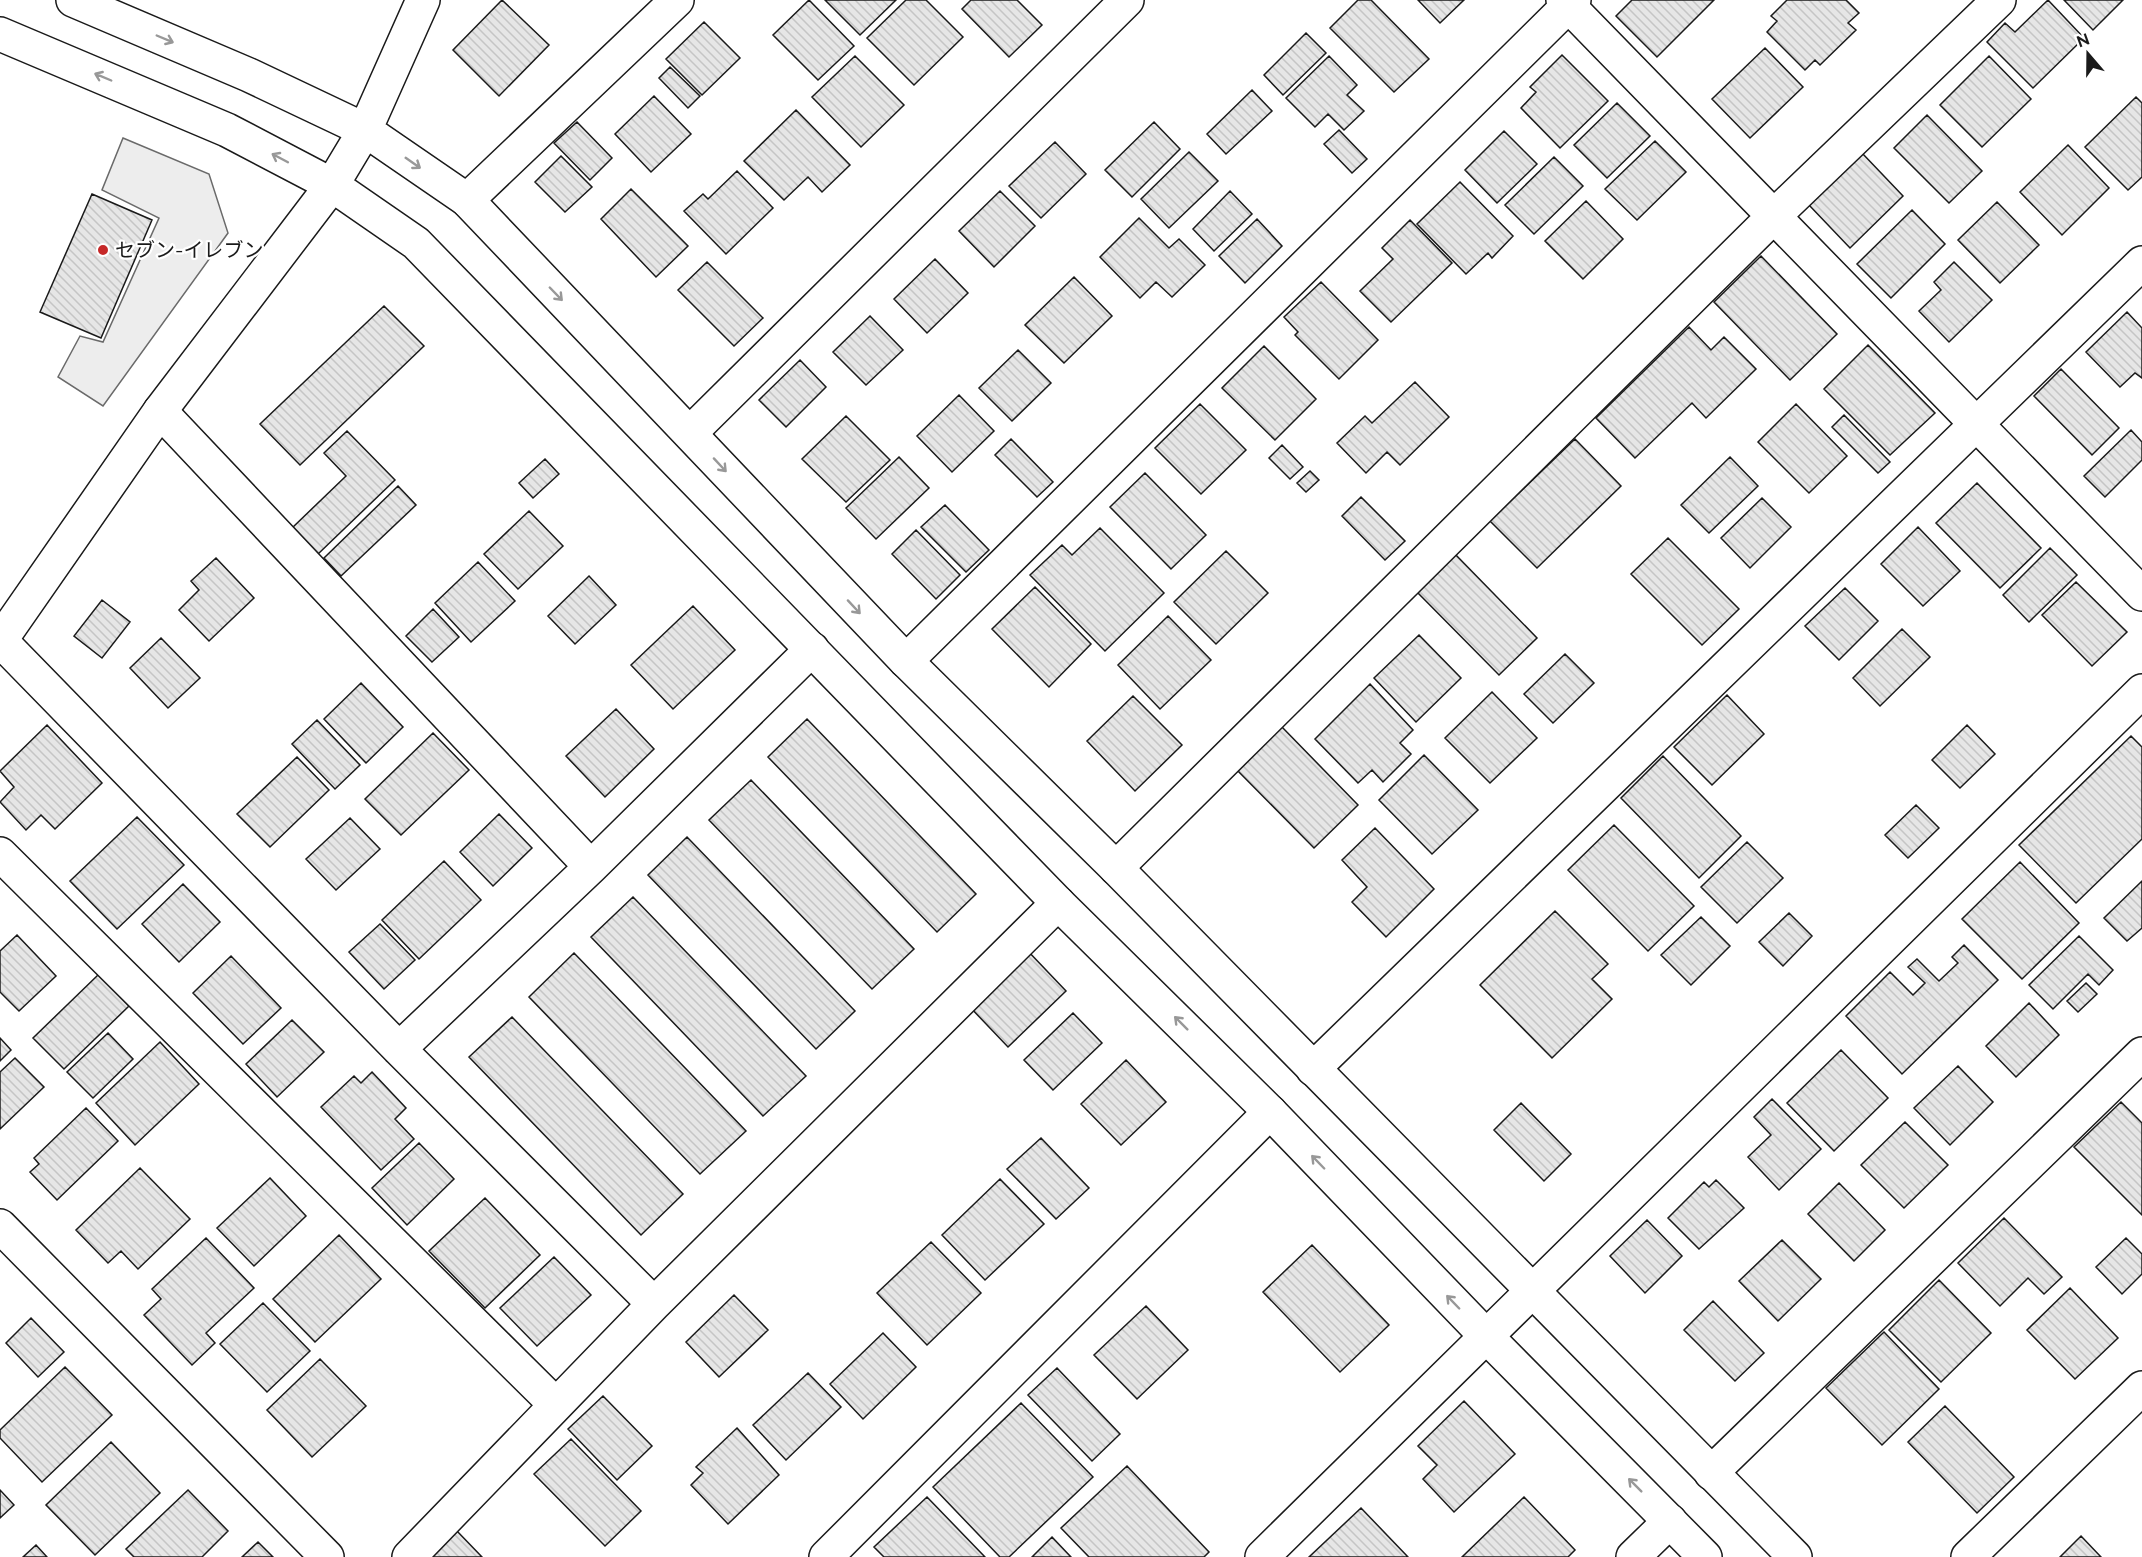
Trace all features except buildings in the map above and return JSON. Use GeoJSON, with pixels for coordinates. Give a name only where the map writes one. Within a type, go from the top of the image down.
{"type":"FeatureCollection","features":[{"type":"Feature","properties":{"kind":"street"},"geometry":{"type":"LineString","coordinates":[[73,0],[249,75],[365,130],[467,200],[906,661],[1116,868],[1794,1557]]}},
{"type":"Feature","properties":{"kind":"street"},"geometry":{"type":"LineString","coordinates":[[423,0],[365,130],[332,185],[160,411],[0,641],[399,1049],[654,1304]]}},
{"type":"Feature","properties":{"kind":"street"},"geometry":{"type":"LineString","coordinates":[[467,200],[677,0]]}},
{"type":"Feature","properties":{"kind":"street"},"geometry":{"type":"LineString","coordinates":[[690,433],[1127,0]]}},
{"type":"Feature","properties":{"kind":"street"},"geometry":{"type":"LineString","coordinates":[[1116,868],[1775,215],[1998,0]]}},
{"type":"Feature","properties":{"kind":"street"},"geometry":{"type":"LineString","coordinates":[[906,661],[1569,2],[2142,594]]}},
{"type":"Feature","properties":{"kind":"street"},"geometry":{"type":"LineString","coordinates":[[0,34],[227,130],[332,185],[416,243],[1058,903],[1270,1112],[1486,1336],[1706,1557]]}},
{"type":"Feature","properties":{"kind":"street"},"geometry":{"type":"LineString","coordinates":[[1313,1069],[2142,263]]}},
{"type":"Feature","properties":{"kind":"street"},"geometry":{"type":"LineString","coordinates":[[160,411],[591,867]]}},
{"type":"Feature","properties":{"kind":"street"},"geometry":{"type":"LineString","coordinates":[[399,1049],[591,867],[812,649]]}},
{"type":"Feature","properties":{"kind":"street"},"geometry":{"type":"LineString","coordinates":[[1262,1557],[2142,691]]}},
{"type":"Feature","properties":{"kind":"street"},"geometry":{"type":"LineString","coordinates":[[0,854],[556,1405]]}},
{"type":"Feature","properties":{"kind":"street"},"geometry":{"type":"LineString","coordinates":[[409,1557],[654,1304],[1058,903]]}},
{"type":"Feature","properties":{"kind":"street"},"geometry":{"type":"LineString","coordinates":[[1711,1473],[2142,1054]]}},
{"type":"Feature","properties":{"kind":"street"},"geometry":{"type":"LineString","coordinates":[[826,1557],[1270,1112]]}},
{"type":"Feature","properties":{"kind":"street"},"geometry":{"type":"LineString","coordinates":[[0,1226],[327,1557]]}},
{"type":"Feature","properties":{"kind":"street"},"geometry":{"type":"LineString","coordinates":[[1968,1557],[2142,1388]]}},
{"type":"Feature","properties":{"kind":"street"},"geometry":{"type":"LineString","coordinates":[[1633,1557],[1670,1521]]}},
{"type":"Feature","properties":{"kind":"shaded area"},"geometry":{"type":"Polygon","coordinates":[[[123,138],[209,174],[228,233],[103,406],[58,377],[80,336],[103,342],[159,218],[102,190],[123,138]]]}},
{"type":"Feature","properties":{"kind":"place","name":"セブン-イレブン"},"geometry":{"type":"Point","coordinates":[103,250]}}]}
